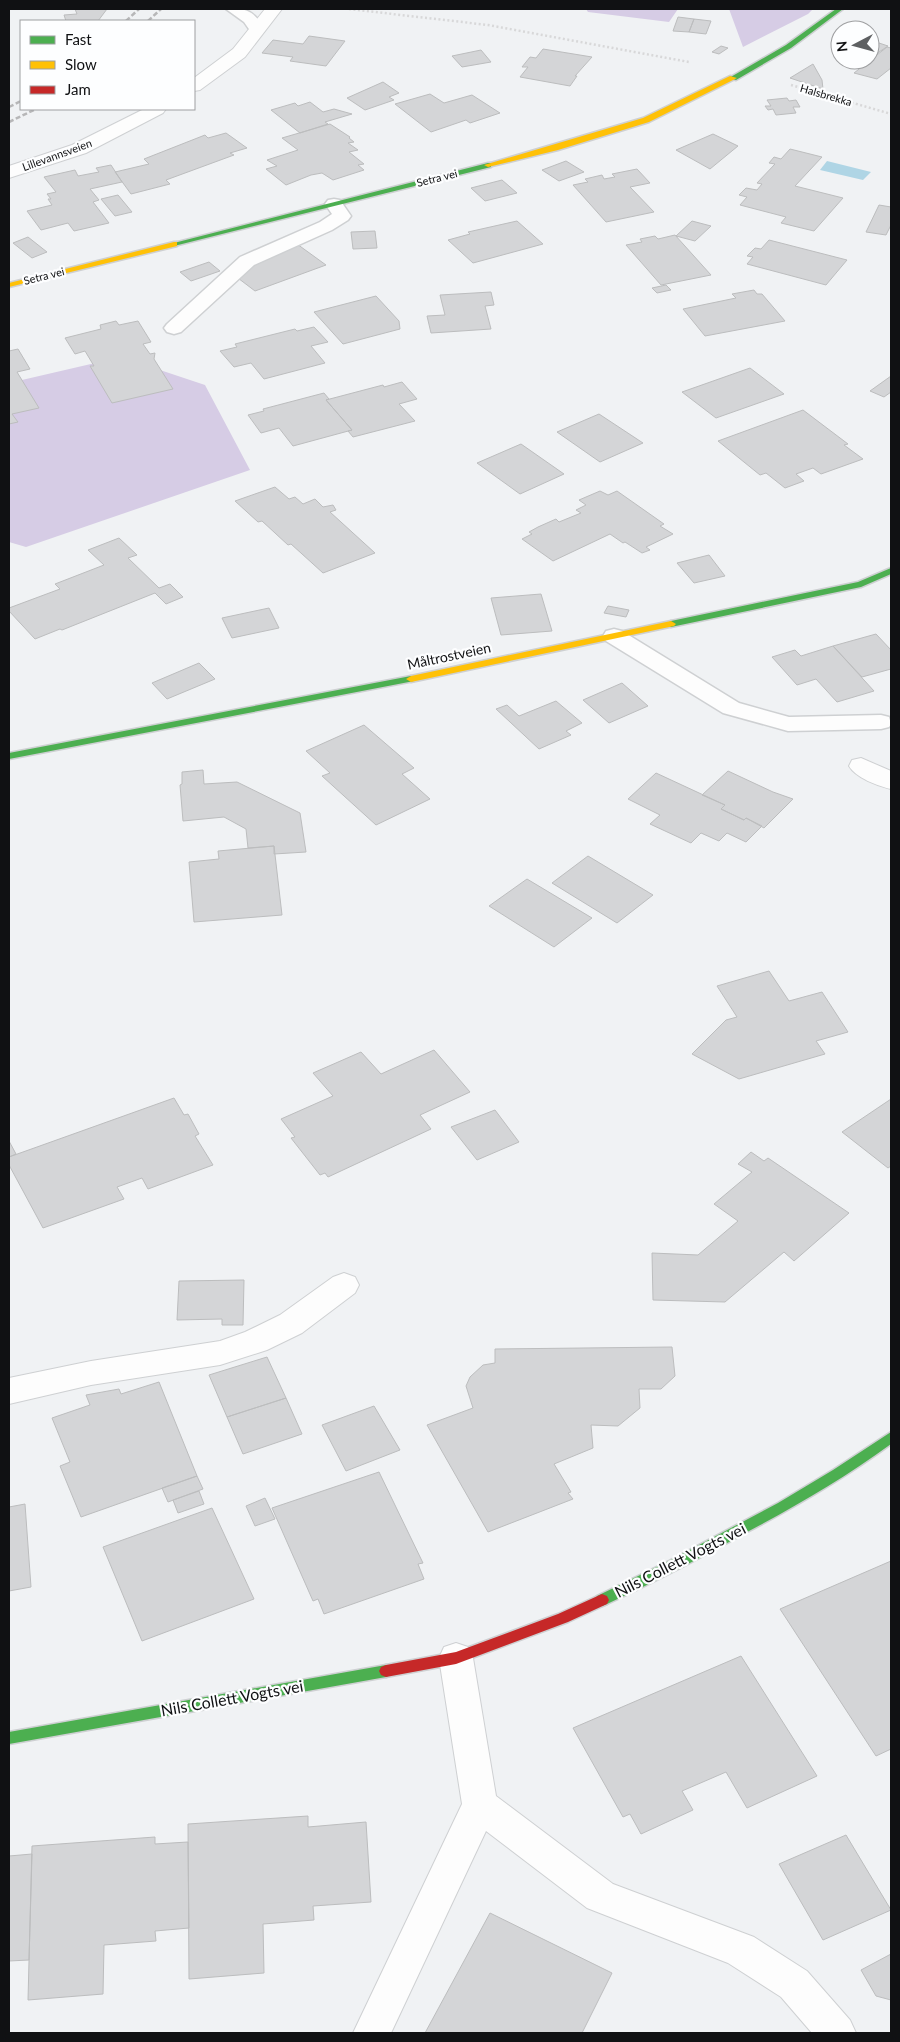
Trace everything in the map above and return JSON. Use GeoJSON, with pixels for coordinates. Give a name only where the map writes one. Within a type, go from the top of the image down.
{"type":"FeatureCollection","features":[{"type":"Feature","properties":{"kind":"street"},"geometry":{"type":"LineString","coordinates":[[195,85],[239,53],[274,9]]}},
{"type":"Feature","properties":{"kind":"street","name":"Setra vei"},"geometry":{"type":"LineString","coordinates":[[9,285],[555,148],[646,120],[747,72],[822,24],[840,9]]}},
{"type":"Feature","properties":{"kind":"street","name":"Lillevannsveien"},"geometry":{"type":"LineString","coordinates":[[9,172],[80,149],[155,110]]}},
{"type":"Feature","properties":{"kind":"street","name":"Måltrostveien"},"geometry":{"type":"LineString","coordinates":[[9,756],[358,690],[861,584],[891,571]]}},
{"type":"Feature","properties":{"kind":"street"},"geometry":{"type":"LineString","coordinates":[[861,766],[891,781]]}},
{"type":"Feature","properties":{"kind":"street"},"geometry":{"type":"LineString","coordinates":[[9,1391],[91,1372],[220,1353],[256,1341],[291,1324],[344,1285]]}},
{"type":"Feature","properties":{"kind":"street","name":"Nils Collett Vogts vei"},"geometry":{"type":"LineString","coordinates":[[9,1738],[456,1658],[563,1618],[655,1576],[776,1510],[862,1459],[891,1437]]}},
{"type":"Feature","properties":{"kind":"street"},"geometry":{"type":"LineString","coordinates":[[372,2033],[480,1805],[456,1658]]}},
{"type":"Feature","properties":{"kind":"street"},"geometry":{"type":"LineString","coordinates":[[480,1805],[600,1896],[749,1955],[794,1984],[837,2033]]}},
{"type":"Feature","properties":{"kind":"lane"},"geometry":{"type":"LineString","coordinates":[[234,9],[250,19],[257,28]]}},
{"type":"Feature","properties":{"kind":"lane"},"geometry":{"type":"LineString","coordinates":[[174,328],[247,261],[326,226],[342,216],[334,204]]}},
{"type":"Feature","properties":{"kind":"lane"},"geometry":{"type":"LineString","coordinates":[[614,636],[731,708],[788,724],[881,722]]}},
{"type":"Feature","properties":{"kind":"path"},"geometry":{"type":"LineString","coordinates":[[349,9],[488,25],[694,62]]}},
{"type":"Feature","properties":{"kind":"path","name":"Halsbrekka"},"geometry":{"type":"LineString","coordinates":[[788,84],[891,114]]}},
{"type":"Feature","properties":{"kind":"shaded area"},"geometry":{"type":"Polygon","coordinates":[[[586,9],[678,9],[669,22],[588,12],[586,9]]]}},
{"type":"Feature","properties":{"kind":"shaded area"},"geometry":{"type":"Polygon","coordinates":[[[729,9],[813,9],[808,14],[743,47],[729,9]]]}},
{"type":"Feature","properties":{"kind":"shaded area"},"geometry":{"type":"Polygon","coordinates":[[[121,357],[205,385],[250,470],[26,547],[9,542],[9,383],[121,357]]]}},
{"type":"Feature","properties":{"kind":"water"},"geometry":{"type":"Polygon","coordinates":[[[827,161],[871,172],[863,180],[820,170],[827,161]]]}},
{"type":"Feature","properties":{"kind":"building"},"geometry":{"type":"Polygon","coordinates":[[[75,9],[107,9],[99,20],[66,20],[64,15],[77,14],[75,9]]]}},
{"type":"Feature","properties":{"kind":"building"},"geometry":{"type":"Polygon","coordinates":[[[678,17],[694,19],[689,32],[673,31],[678,17]]]}},
{"type":"Feature","properties":{"kind":"building"},"geometry":{"type":"Polygon","coordinates":[[[694,19],[711,21],[706,34],[689,32],[694,19]]]}},
{"type":"Feature","properties":{"kind":"building"},"geometry":{"type":"Polygon","coordinates":[[[309,36],[345,41],[326,66],[290,61],[293,57],[262,53],[273,40],[303,44],[309,36]]]}},
{"type":"Feature","properties":{"kind":"building"},"geometry":{"type":"Polygon","coordinates":[[[880,43],[888,46],[880,51],[880,43]]]}},
{"type":"Feature","properties":{"kind":"building"},"geometry":{"type":"Polygon","coordinates":[[[721,46],[728,48],[719,54],[712,52],[721,46]]]}},
{"type":"Feature","properties":{"kind":"building"},"geometry":{"type":"Polygon","coordinates":[[[887,47],[891,48],[891,68],[877,79],[854,73],[858,70],[880,70],[880,53],[887,47]]]}},
{"type":"Feature","properties":{"kind":"building"},"geometry":{"type":"Polygon","coordinates":[[[543,49],[592,57],[575,76],[577,76],[570,86],[520,77],[528,67],[522,67],[530,57],[536,58],[543,49]]]}},
{"type":"Feature","properties":{"kind":"building"},"geometry":{"type":"Polygon","coordinates":[[[481,50],[491,62],[462,67],[452,56],[481,50]]]}},
{"type":"Feature","properties":{"kind":"building"},"geometry":{"type":"Polygon","coordinates":[[[813,64],[822,80],[823,89],[790,78],[813,64]]]}},
{"type":"Feature","properties":{"kind":"building"},"geometry":{"type":"Polygon","coordinates":[[[383,82],[399,93],[389,97],[394,100],[365,110],[347,98],[383,82]]]}},
{"type":"Feature","properties":{"kind":"building"},"geometry":{"type":"Polygon","coordinates":[[[430,94],[444,103],[472,95],[500,113],[470,123],[466,120],[431,132],[395,104],[430,94]]]}},
{"type":"Feature","properties":{"kind":"building"},"geometry":{"type":"Polygon","coordinates":[[[787,98],[789,101],[796,100],[800,107],[793,107],[796,113],[776,115],[773,109],[768,110],[765,106],[771,106],[767,100],[787,98]]]}},
{"type":"Feature","properties":{"kind":"building"},"geometry":{"type":"Polygon","coordinates":[[[310,102],[323,112],[334,109],[352,114],[325,122],[328,124],[300,133],[271,110],[295,103],[298,106],[310,102]]]}},
{"type":"Feature","properties":{"kind":"building"},"geometry":{"type":"Polygon","coordinates":[[[330,124],[350,137],[354,142],[348,143],[358,150],[349,152],[364,164],[358,165],[364,170],[333,180],[322,173],[311,175],[286,185],[266,169],[277,166],[267,160],[298,150],[282,138],[330,124]]]}},
{"type":"Feature","properties":{"kind":"building"},"geometry":{"type":"Polygon","coordinates":[[[226,133],[247,148],[230,153],[234,155],[166,180],[170,184],[131,194],[115,172],[149,164],[144,159],[205,135],[208,138],[226,133]]]}},
{"type":"Feature","properties":{"kind":"building"},"geometry":{"type":"Polygon","coordinates":[[[713,134],[738,146],[710,169],[676,150],[713,134]]]}},
{"type":"Feature","properties":{"kind":"building"},"geometry":{"type":"Polygon","coordinates":[[[790,149],[822,157],[795,186],[843,198],[814,231],[781,223],[786,217],[740,205],[747,197],[739,195],[746,188],[757,190],[762,184],[757,183],[775,164],[769,163],[774,157],[781,159],[790,149]]]}},
{"type":"Feature","properties":{"kind":"building"},"geometry":{"type":"Polygon","coordinates":[[[566,161],[584,172],[559,181],[542,170],[566,161]]]}},
{"type":"Feature","properties":{"kind":"building"},"geometry":{"type":"Polygon","coordinates":[[[111,165],[122,182],[90,189],[99,200],[93,202],[109,223],[74,231],[68,223],[41,230],[27,211],[52,205],[48,199],[51,199],[47,194],[56,192],[44,177],[75,170],[78,176],[99,172],[96,168],[111,165]]]}},
{"type":"Feature","properties":{"kind":"building"},"geometry":{"type":"Polygon","coordinates":[[[637,169],[650,183],[630,187],[654,212],[606,222],[573,185],[588,182],[585,179],[602,175],[604,179],[615,177],[612,174],[637,169]]]}},
{"type":"Feature","properties":{"kind":"building"},"geometry":{"type":"Polygon","coordinates":[[[502,180],[517,193],[485,201],[471,188],[502,180]]]}},
{"type":"Feature","properties":{"kind":"building"},"geometry":{"type":"Polygon","coordinates":[[[118,195],[132,212],[115,216],[101,199],[118,195]]]}},
{"type":"Feature","properties":{"kind":"building"},"geometry":{"type":"Polygon","coordinates":[[[879,205],[891,207],[891,225],[886,235],[866,232],[879,205]]]}},
{"type":"Feature","properties":{"kind":"building"},"geometry":{"type":"Polygon","coordinates":[[[517,221],[543,244],[473,263],[448,240],[470,234],[468,232],[517,221]]]}},
{"type":"Feature","properties":{"kind":"building"},"geometry":{"type":"Polygon","coordinates":[[[692,221],[711,226],[695,241],[676,236],[692,221]]]}},
{"type":"Feature","properties":{"kind":"building"},"geometry":{"type":"Polygon","coordinates":[[[375,231],[377,248],[353,249],[351,232],[375,231]]]}},
{"type":"Feature","properties":{"kind":"building"},"geometry":{"type":"Polygon","coordinates":[[[675,235],[711,275],[661,285],[626,245],[642,242],[640,239],[655,236],[658,239],[675,235]]]}},
{"type":"Feature","properties":{"kind":"building"},"geometry":{"type":"Polygon","coordinates":[[[28,237],[47,252],[32,258],[13,243],[28,237]]]}},
{"type":"Feature","properties":{"kind":"building"},"geometry":{"type":"Polygon","coordinates":[[[769,240],[847,260],[826,285],[747,264],[753,257],[747,256],[755,248],[761,249],[769,240]]]}},
{"type":"Feature","properties":{"kind":"building"},"geometry":{"type":"Polygon","coordinates":[[[297,244],[326,265],[255,291],[226,269],[297,244]]]}},
{"type":"Feature","properties":{"kind":"building"},"geometry":{"type":"Polygon","coordinates":[[[209,262],[220,271],[191,281],[180,272],[209,262]]]}},
{"type":"Feature","properties":{"kind":"building"},"geometry":{"type":"Polygon","coordinates":[[[666,285],[671,290],[657,293],[652,288],[666,285]]]}},
{"type":"Feature","properties":{"kind":"building"},"geometry":{"type":"Polygon","coordinates":[[[754,290],[757,294],[762,294],[785,321],[705,336],[683,309],[736,298],[732,294],[754,290]]]}},
{"type":"Feature","properties":{"kind":"building"},"geometry":{"type":"Polygon","coordinates":[[[491,292],[494,305],[485,306],[491,329],[431,333],[427,316],[445,315],[440,295],[491,292]]]}},
{"type":"Feature","properties":{"kind":"building"},"geometry":{"type":"Polygon","coordinates":[[[376,296],[399,321],[400,329],[343,344],[314,312],[376,296]]]}},
{"type":"Feature","properties":{"kind":"building"},"geometry":{"type":"Polygon","coordinates":[[[116,321],[119,325],[138,321],[151,342],[143,344],[150,354],[155,353],[154,359],[173,389],[112,403],[90,366],[94,366],[85,351],[75,354],[65,338],[101,329],[100,325],[116,321]]]}},
{"type":"Feature","properties":{"kind":"building"},"geometry":{"type":"Polygon","coordinates":[[[314,327],[328,342],[311,346],[325,363],[264,379],[251,363],[234,367],[220,351],[237,347],[235,344],[295,329],[297,331],[314,327]]]}},
{"type":"Feature","properties":{"kind":"building"},"geometry":{"type":"Polygon","coordinates":[[[18,349],[30,369],[17,372],[39,408],[12,414],[18,422],[9,424],[9,351],[18,349]]]}},
{"type":"Feature","properties":{"kind":"building"},"geometry":{"type":"Polygon","coordinates":[[[750,368],[784,394],[716,418],[682,392],[750,368]]]}},
{"type":"Feature","properties":{"kind":"building"},"geometry":{"type":"Polygon","coordinates":[[[891,376],[891,392],[884,397],[870,391],[891,376]]]}},
{"type":"Feature","properties":{"kind":"building"},"geometry":{"type":"Polygon","coordinates":[[[402,382],[417,399],[399,404],[415,421],[353,437],[348,431],[352,430],[326,400],[383,385],[384,387],[402,382]]]}},
{"type":"Feature","properties":{"kind":"building"},"geometry":{"type":"Polygon","coordinates":[[[324,393],[329,399],[326,400],[352,430],[293,446],[279,428],[261,433],[248,415],[264,411],[263,409],[324,393]]]}},
{"type":"Feature","properties":{"kind":"building"},"geometry":{"type":"Polygon","coordinates":[[[803,410],[848,444],[844,445],[863,459],[821,474],[813,468],[796,474],[804,481],[785,488],[766,473],[760,475],[718,441],[803,410]]]}},
{"type":"Feature","properties":{"kind":"building"},"geometry":{"type":"Polygon","coordinates":[[[599,414],[643,443],[600,462],[557,432],[599,414]]]}},
{"type":"Feature","properties":{"kind":"building"},"geometry":{"type":"Polygon","coordinates":[[[521,444],[564,474],[520,494],[477,463],[521,444]]]}},
{"type":"Feature","properties":{"kind":"building"},"geometry":{"type":"Polygon","coordinates":[[[275,487],[289,499],[295,497],[303,504],[315,499],[323,507],[333,505],[336,510],[330,512],[375,553],[323,573],[291,544],[288,545],[262,521],[258,522],[235,501],[275,487]]]}},
{"type":"Feature","properties":{"kind":"building"},"geometry":{"type":"Polygon","coordinates":[[[600,491],[608,495],[617,491],[664,524],[660,526],[673,534],[646,547],[650,550],[642,553],[610,534],[553,561],[522,539],[532,534],[529,532],[556,519],[559,522],[581,513],[576,510],[586,505],[579,500],[600,491]]]}},
{"type":"Feature","properties":{"kind":"building"},"geometry":{"type":"Polygon","coordinates":[[[119,538],[137,555],[128,558],[159,588],[170,584],[183,597],[166,604],[155,593],[35,639],[9,611],[9,608],[60,589],[55,584],[104,565],[88,550],[119,538]]]}},
{"type":"Feature","properties":{"kind":"building"},"geometry":{"type":"Polygon","coordinates":[[[709,555],[725,576],[694,583],[677,563],[709,555]]]}},
{"type":"Feature","properties":{"kind":"building"},"geometry":{"type":"Polygon","coordinates":[[[541,594],[552,631],[501,635],[491,598],[541,594]]]}},
{"type":"Feature","properties":{"kind":"building"},"geometry":{"type":"Polygon","coordinates":[[[608,606],[629,610],[626,617],[604,613],[608,606]]]}},
{"type":"Feature","properties":{"kind":"building"},"geometry":{"type":"Polygon","coordinates":[[[269,608],[279,628],[232,638],[222,618],[269,608]]]}},
{"type":"Feature","properties":{"kind":"building"},"geometry":{"type":"Polygon","coordinates":[[[876,634],[891,650],[891,669],[862,677],[833,646],[876,634]]]}},
{"type":"Feature","properties":{"kind":"building"},"geometry":{"type":"Polygon","coordinates":[[[833,646],[874,691],[837,702],[816,679],[797,685],[772,657],[795,650],[801,656],[833,646]]]}},
{"type":"Feature","properties":{"kind":"building"},"geometry":{"type":"Polygon","coordinates":[[[199,663],[215,679],[167,699],[152,683],[199,663]]]}},
{"type":"Feature","properties":{"kind":"building"},"geometry":{"type":"Polygon","coordinates":[[[622,683],[648,706],[609,723],[583,700],[622,683]]]}},
{"type":"Feature","properties":{"kind":"building"},"geometry":{"type":"Polygon","coordinates":[[[556,701],[582,723],[566,731],[571,735],[539,749],[496,709],[507,705],[519,716],[556,701]]]}},
{"type":"Feature","properties":{"kind":"building"},"geometry":{"type":"Polygon","coordinates":[[[364,725],[414,768],[402,774],[430,799],[376,825],[322,776],[330,773],[306,751],[364,725]]]}},
{"type":"Feature","properties":{"kind":"building"},"geometry":{"type":"Polygon","coordinates":[[[203,770],[204,784],[237,782],[300,813],[306,852],[274,854],[274,846],[248,848],[246,829],[224,817],[183,821],[180,785],[182,784],[182,772],[203,770]]]}},
{"type":"Feature","properties":{"kind":"building"},"geometry":{"type":"Polygon","coordinates":[[[728,771],[793,799],[764,828],[746,818],[744,820],[721,809],[725,805],[702,795],[728,771]]]}},
{"type":"Feature","properties":{"kind":"building"},"geometry":{"type":"Polygon","coordinates":[[[656,773],[725,805],[721,809],[762,826],[746,842],[727,833],[719,841],[701,833],[691,843],[650,824],[660,815],[628,799],[656,773]]]}},
{"type":"Feature","properties":{"kind":"building"},"geometry":{"type":"Polygon","coordinates":[[[274,846],[282,915],[194,922],[189,862],[219,859],[218,851],[274,846]]]}},
{"type":"Feature","properties":{"kind":"building"},"geometry":{"type":"Polygon","coordinates":[[[588,856],[653,895],[617,923],[552,883],[588,856]]]}},
{"type":"Feature","properties":{"kind":"building"},"geometry":{"type":"Polygon","coordinates":[[[527,879],[592,918],[554,947],[489,906],[527,879]]]}},
{"type":"Feature","properties":{"kind":"building"},"geometry":{"type":"Polygon","coordinates":[[[769,971],[789,1001],[822,992],[848,1032],[816,1041],[825,1054],[739,1079],[692,1054],[726,1020],[737,1017],[717,986],[769,971]]]}},
{"type":"Feature","properties":{"kind":"building"},"geometry":{"type":"Polygon","coordinates":[[[434,1050],[470,1092],[420,1115],[431,1129],[328,1177],[325,1173],[320,1175],[291,1138],[295,1137],[281,1119],[333,1096],[313,1073],[361,1052],[381,1074],[434,1050]]]}},
{"type":"Feature","properties":{"kind":"building"},"geometry":{"type":"Polygon","coordinates":[[[174,1098],[184,1115],[188,1114],[199,1134],[195,1136],[213,1165],[148,1189],[142,1178],[117,1187],[124,1199],[43,1228],[9,1165],[9,1157],[174,1098]]]}},
{"type":"Feature","properties":{"kind":"building"},"geometry":{"type":"Polygon","coordinates":[[[891,1099],[891,1166],[888,1168],[842,1132],[891,1099]]]}},
{"type":"Feature","properties":{"kind":"building"},"geometry":{"type":"Polygon","coordinates":[[[495,1110],[519,1142],[477,1160],[451,1127],[495,1110]]]}},
{"type":"Feature","properties":{"kind":"building"},"geometry":{"type":"Polygon","coordinates":[[[9,1141],[16,1154],[9,1157],[9,1141]]]}},
{"type":"Feature","properties":{"kind":"building"},"geometry":{"type":"Polygon","coordinates":[[[751,1152],[764,1161],[768,1158],[849,1213],[794,1261],[784,1252],[725,1302],[653,1300],[652,1253],[698,1255],[738,1221],[714,1204],[752,1172],[738,1164],[751,1152]]]}},
{"type":"Feature","properties":{"kind":"building"},"geometry":{"type":"Polygon","coordinates":[[[244,1280],[243,1325],[222,1325],[222,1319],[177,1320],[179,1281],[244,1280]]]}},
{"type":"Feature","properties":{"kind":"building"},"geometry":{"type":"Polygon","coordinates":[[[672,1347],[675,1376],[661,1389],[639,1389],[640,1408],[618,1426],[591,1425],[593,1448],[554,1464],[571,1492],[568,1493],[573,1499],[488,1532],[427,1425],[473,1408],[466,1386],[470,1377],[483,1365],[495,1363],[495,1349],[672,1347]]]}},
{"type":"Feature","properties":{"kind":"building"},"geometry":{"type":"Polygon","coordinates":[[[267,1357],[286,1398],[227,1417],[209,1375],[267,1357]]]}},
{"type":"Feature","properties":{"kind":"building"},"geometry":{"type":"Polygon","coordinates":[[[159,1382],[197,1476],[81,1517],[60,1466],[70,1462],[52,1418],[90,1405],[86,1395],[119,1389],[121,1394],[159,1382]]]}},
{"type":"Feature","properties":{"kind":"building"},"geometry":{"type":"Polygon","coordinates":[[[286,1398],[302,1434],[243,1454],[227,1417],[286,1398]]]}},
{"type":"Feature","properties":{"kind":"building"},"geometry":{"type":"Polygon","coordinates":[[[374,1406],[400,1450],[346,1471],[322,1425],[374,1406]]]}},
{"type":"Feature","properties":{"kind":"building"},"geometry":{"type":"Polygon","coordinates":[[[379,1472],[423,1563],[418,1564],[424,1579],[324,1614],[318,1599],[313,1601],[272,1508],[379,1472]]]}},
{"type":"Feature","properties":{"kind":"building"},"geometry":{"type":"Polygon","coordinates":[[[197,1476],[203,1489],[168,1502],[162,1488],[197,1476]]]}},
{"type":"Feature","properties":{"kind":"building"},"geometry":{"type":"Polygon","coordinates":[[[199,1491],[204,1504],[178,1513],[173,1500],[199,1491]]]}},
{"type":"Feature","properties":{"kind":"building"},"geometry":{"type":"Polygon","coordinates":[[[265,1498],[275,1519],[255,1526],[246,1506],[265,1498]]]}},
{"type":"Feature","properties":{"kind":"building"},"geometry":{"type":"Polygon","coordinates":[[[25,1504],[31,1587],[9,1591],[9,1507],[25,1504]]]}},
{"type":"Feature","properties":{"kind":"building"},"geometry":{"type":"Polygon","coordinates":[[[212,1508],[254,1599],[142,1641],[103,1547],[212,1508]]]}},
{"type":"Feature","properties":{"kind":"building"},"geometry":{"type":"Polygon","coordinates":[[[891,1561],[891,1749],[876,1756],[780,1609],[891,1561]]]}},
{"type":"Feature","properties":{"kind":"building"},"geometry":{"type":"Polygon","coordinates":[[[741,1656],[817,1776],[747,1808],[726,1772],[682,1791],[693,1810],[641,1834],[630,1814],[623,1817],[573,1728],[741,1656]]]}},
{"type":"Feature","properties":{"kind":"building"},"geometry":{"type":"Polygon","coordinates":[[[308,1816],[308,1827],[366,1822],[371,1902],[313,1906],[314,1920],[263,1924],[264,1973],[189,1979],[188,1824],[308,1816]]]}},
{"type":"Feature","properties":{"kind":"building"},"geometry":{"type":"Polygon","coordinates":[[[846,1835],[891,1910],[823,1940],[779,1864],[846,1835]]]}},
{"type":"Feature","properties":{"kind":"building"},"geometry":{"type":"Polygon","coordinates":[[[155,1837],[155,1844],[188,1842],[189,1928],[155,1931],[156,1941],[104,1945],[103,1994],[28,2000],[32,1846],[155,1837]]]}},
{"type":"Feature","properties":{"kind":"building"},"geometry":{"type":"Polygon","coordinates":[[[32,1854],[29,1960],[9,1961],[9,1856],[32,1854]]]}},
{"type":"Feature","properties":{"kind":"building"},"geometry":{"type":"Polygon","coordinates":[[[490,1913],[612,1973],[582,2033],[425,2033],[490,1913]]]}},
{"type":"Feature","properties":{"kind":"building"},"geometry":{"type":"Polygon","coordinates":[[[891,1954],[891,2000],[876,1996],[861,1970],[891,1954]]]}},
{"type":"Feature","properties":{"kind":"railway"},"geometry":{"type":"LineString","coordinates":[[127,20],[139,9]]}},
{"type":"Feature","properties":{"kind":"railway"},"geometry":{"type":"LineString","coordinates":[[149,20],[161,9]]}},
{"type":"Feature","properties":{"kind":"railway"},"geometry":{"type":"LineString","coordinates":[[9,107],[20,102]]}},
{"type":"Feature","properties":{"kind":"railway"},"geometry":{"type":"LineString","coordinates":[[9,122],[34,110]]}},
{"type":"Feature","properties":{"kind":"traffic: fast"},"geometry":{"type":"LineString","coordinates":[[733,78],[789,47],[840,9]]}},
{"type":"Feature","properties":{"kind":"traffic: fast"},"geometry":{"type":"LineString","coordinates":[[174,244],[488,165]]}},
{"type":"Feature","properties":{"kind":"traffic: fast"},"geometry":{"type":"LineString","coordinates":[[671,624],[861,584],[891,571]]}},
{"type":"Feature","properties":{"kind":"traffic: fast"},"geometry":{"type":"LineString","coordinates":[[9,756],[411,679]]}},
{"type":"Feature","properties":{"kind":"traffic: fast"},"geometry":{"type":"LineString","coordinates":[[602,1600],[674,1565],[820,1485],[891,1437]]}},
{"type":"Feature","properties":{"kind":"traffic: fast"},"geometry":{"type":"LineString","coordinates":[[9,1738],[386,1671]]}},
{"type":"Feature","properties":{"kind":"traffic: slow"},"geometry":{"type":"LineString","coordinates":[[488,165],[555,148],[646,120],[733,78]]}},
{"type":"Feature","properties":{"kind":"traffic: slow"},"geometry":{"type":"LineString","coordinates":[[9,285],[174,244]]}},
{"type":"Feature","properties":{"kind":"traffic: slow"},"geometry":{"type":"LineString","coordinates":[[411,679],[671,624]]}},
{"type":"Feature","properties":{"kind":"traffic: jam"},"geometry":{"type":"LineString","coordinates":[[386,1671],[456,1658],[563,1618],[602,1600]]}}]}
